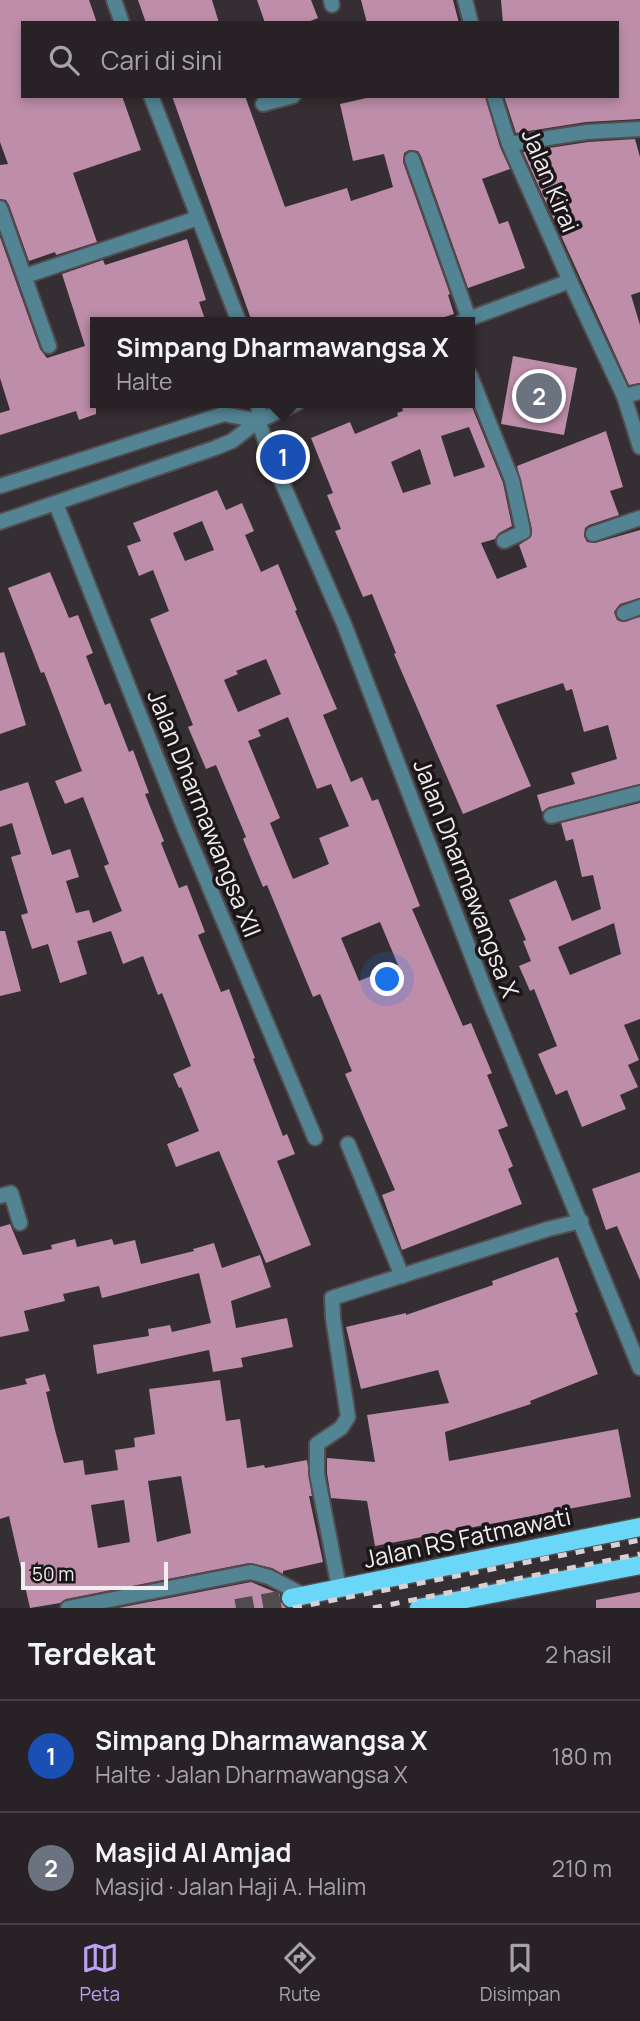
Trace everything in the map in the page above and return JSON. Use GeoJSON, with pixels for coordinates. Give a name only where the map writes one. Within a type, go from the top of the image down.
{"type":"FeatureCollection","features":[{"type":"Feature","properties":{"kind":"main road","name":"Jalan RS Fatmawati"},"geometry":{"type":"LineString","coordinates":[[297,1596],[640,1527]]}},
{"type":"Feature","properties":{"kind":"main road"},"geometry":{"type":"LineString","coordinates":[[419,1608],[640,1565]]}},
{"type":"Feature","properties":{"kind":"street"},"geometry":{"type":"LineString","coordinates":[[114,0],[121,21]]}},
{"type":"Feature","properties":{"kind":"street"},"geometry":{"type":"LineString","coordinates":[[465,0],[470,21]]}},
{"type":"Feature","properties":{"kind":"street"},"geometry":{"type":"LineString","coordinates":[[152,98],[237,317]]}},
{"type":"Feature","properties":{"kind":"street"},"geometry":{"type":"LineString","coordinates":[[263,104],[286,98]]}},
{"type":"Feature","properties":{"kind":"street","name":"Jalan Kirai"},"geometry":{"type":"LineString","coordinates":[[495,98],[509,144],[624,396],[640,447]]}},
{"type":"Feature","properties":{"kind":"street"},"geometry":{"type":"LineString","coordinates":[[509,144],[587,132],[639,132]]}},
{"type":"Feature","properties":{"kind":"street"},"geometry":{"type":"LineString","coordinates":[[412,159],[464,317]]}},
{"type":"Feature","properties":{"kind":"street"},"geometry":{"type":"LineString","coordinates":[[0,208],[49,346]]}},
{"type":"Feature","properties":{"kind":"street"},"geometry":{"type":"LineString","coordinates":[[25,276],[198,218]]}},
{"type":"Feature","properties":{"kind":"street"},"geometry":{"type":"LineString","coordinates":[[475,317],[570,281]]}},
{"type":"Feature","properties":{"kind":"street"},"geometry":{"type":"LineString","coordinates":[[475,387],[512,480],[523,532],[504,541]]}},
{"type":"Feature","properties":{"kind":"street"},"geometry":{"type":"LineString","coordinates":[[624,396],[640,392]]}},
{"type":"Feature","properties":{"kind":"street","name":"Jalan Dharmawangsa X"},"geometry":{"type":"LineString","coordinates":[[259,408],[258,421],[274,464],[344,624],[486,993],[640,1368]]}},
{"type":"Feature","properties":{"kind":"street"},"geometry":{"type":"LineString","coordinates":[[0,522],[215,448],[232,441],[258,421],[286,408]]}},
{"type":"Feature","properties":{"kind":"street"},"geometry":{"type":"LineString","coordinates":[[0,486],[224,414],[258,421]]}},
{"type":"Feature","properties":{"kind":"street","name":"Jalan Dharmawangsa XII"},"geometry":{"type":"LineString","coordinates":[[56,504],[184,827],[315,1139]]}},
{"type":"Feature","properties":{"kind":"street"},"geometry":{"type":"LineString","coordinates":[[593,534],[640,518]]}},
{"type":"Feature","properties":{"kind":"street"},"geometry":{"type":"LineString","coordinates":[[624,613],[640,607]]}},
{"type":"Feature","properties":{"kind":"street"},"geometry":{"type":"LineString","coordinates":[[551,816],[640,793]]}},
{"type":"Feature","properties":{"kind":"street"},"geometry":{"type":"LineString","coordinates":[[348,1144],[402,1276]]}},
{"type":"Feature","properties":{"kind":"street"},"geometry":{"type":"LineString","coordinates":[[0,1196],[11,1193],[20,1223]]}},
{"type":"Feature","properties":{"kind":"street"},"geometry":{"type":"LineString","coordinates":[[339,1588],[317,1474],[317,1444],[341,1428],[348,1417],[332,1298],[548,1229],[581,1221]]}},
{"type":"Feature","properties":{"kind":"street","name":"Jalan RS Fatmawati"},"geometry":{"type":"LineString","coordinates":[[68,1608],[251,1572],[269,1577],[297,1596]]}},
{"type":"Feature","properties":{"kind":"building"},"geometry":{"type":"Polygon","coordinates":[[[0,0],[89,0],[96,21],[21,21],[21,98],[123,98],[141,150],[73,173],[97,242],[29,261],[9,205],[6,200],[0,199],[0,165],[8,164],[0,142],[0,0]]]}},
{"type":"Feature","properties":{"kind":"building"},"geometry":{"type":"Polygon","coordinates":[[[138,0],[212,0],[218,21],[145,21],[138,0]]]}},
{"type":"Feature","properties":{"kind":"building"},"geometry":{"type":"Polygon","coordinates":[[[257,0],[311,0],[318,18],[310,21],[264,21],[257,0]]]}},
{"type":"Feature","properties":{"kind":"building"},"geometry":{"type":"Polygon","coordinates":[[[361,0],[453,0],[458,21],[366,21],[361,0]]]}},
{"type":"Feature","properties":{"kind":"building"},"geometry":{"type":"Polygon","coordinates":[[[501,0],[640,0],[640,119],[586,122],[516,133],[505,98],[619,98],[619,21],[503,21],[501,0]]]}},
{"type":"Feature","properties":{"kind":"building"},"geometry":{"type":"Polygon","coordinates":[[[173,98],[246,98],[285,207],[347,188],[351,201],[393,187],[384,154],[353,161],[340,104],[366,98],[486,98],[500,147],[510,169],[482,179],[499,224],[508,221],[525,268],[468,288],[421,156],[418,151],[409,150],[404,153],[403,162],[450,294],[448,295],[454,314],[445,317],[250,317],[173,98]]]}},
{"type":"Feature","properties":{"kind":"building"},"geometry":{"type":"Polygon","coordinates":[[[635,139],[640,157],[640,292],[631,295],[640,325],[640,383],[629,385],[523,152],[588,142],[635,139]]]}},
{"type":"Feature","properties":{"kind":"building"},"geometry":{"type":"Polygon","coordinates":[[[0,237],[40,349],[47,358],[85,346],[62,274],[103,260],[105,265],[187,239],[206,300],[199,302],[204,317],[90,317],[90,408],[96,408],[96,414],[79,420],[76,411],[0,435],[0,413],[10,410],[0,378],[0,237]]]}},
{"type":"Feature","properties":{"kind":"building"},"geometry":{"type":"Polygon","coordinates":[[[513,356],[577,368],[564,435],[501,424],[513,356]]]}},
{"type":"Feature","properties":{"kind":"building"},"geometry":{"type":"Polygon","coordinates":[[[402,408],[472,408],[503,483],[512,526],[499,533],[495,539],[481,543],[497,579],[527,567],[519,545],[531,537],[532,530],[517,466],[606,431],[623,487],[610,491],[619,515],[589,525],[585,528],[584,536],[587,542],[595,543],[640,530],[640,598],[620,604],[614,612],[617,620],[622,622],[640,617],[640,784],[549,807],[542,812],[537,795],[575,784],[571,773],[617,759],[608,725],[584,732],[572,689],[566,691],[563,683],[496,705],[531,786],[463,814],[394,654],[396,653],[372,594],[363,597],[335,531],[341,529],[327,495],[333,493],[311,438],[350,422],[355,434],[398,416],[397,413],[403,411],[402,408]],[[469,427],[441,436],[454,477],[485,467],[469,427]],[[420,449],[391,462],[403,493],[431,484],[420,449]]]}},
{"type":"Feature","properties":{"kind":"building"},"geometry":{"type":"Polygon","coordinates":[[[217,490],[226,510],[242,503],[254,531],[245,535],[261,572],[278,564],[337,709],[323,715],[351,782],[362,777],[372,801],[378,799],[420,906],[412,909],[463,1026],[471,1023],[492,1073],[487,1075],[508,1126],[498,1130],[513,1166],[508,1169],[522,1204],[402,1250],[382,1195],[395,1190],[345,1074],[352,1071],[320,994],[313,997],[267,885],[263,887],[243,839],[246,837],[216,765],[206,769],[188,727],[193,725],[150,619],[169,611],[153,570],[139,576],[127,546],[141,541],[133,523],[217,490]],[[202,521],[173,533],[185,561],[214,550],[202,521]],[[266,659],[236,671],[238,674],[224,680],[238,712],[281,694],[266,659]],[[288,717],[258,730],[261,736],[248,741],[280,818],[270,823],[293,879],[329,864],[319,838],[349,826],[331,784],[317,789],[288,717]],[[380,922],[341,938],[359,981],[398,965],[380,922]]]}},
{"type":"Feature","properties":{"kind":"building"},"geometry":{"type":"Polygon","coordinates":[[[50,572],[69,618],[78,615],[93,653],[86,656],[105,705],[110,703],[129,752],[133,750],[149,793],[145,794],[164,841],[161,843],[179,888],[187,885],[205,932],[198,935],[221,992],[229,989],[283,1136],[287,1134],[295,1154],[277,1161],[311,1245],[266,1263],[219,1151],[176,1167],[167,1144],[199,1131],[173,1074],[191,1066],[162,993],[158,995],[143,956],[123,964],[111,931],[77,941],[87,974],[60,983],[48,944],[32,949],[21,915],[28,913],[11,857],[21,854],[12,823],[0,827],[0,791],[28,782],[52,855],[70,849],[79,877],[66,881],[76,913],[89,910],[93,923],[122,911],[104,866],[109,864],[83,797],[65,804],[55,781],[82,771],[8,588],[50,572]]]}},
{"type":"Feature","properties":{"kind":"building"},"geometry":{"type":"Polygon","coordinates":[[[4,652],[26,725],[0,734],[0,653],[4,652]]]}},
{"type":"Feature","properties":{"kind":"building"},"geometry":{"type":"Polygon","coordinates":[[[640,803],[640,1019],[624,1025],[639,1060],[628,1065],[638,1087],[620,1095],[626,1109],[582,1127],[567,1090],[556,1095],[538,1054],[557,1046],[534,989],[530,991],[519,966],[531,961],[523,941],[526,940],[509,900],[556,880],[572,921],[601,909],[593,875],[582,877],[573,839],[566,841],[561,823],[640,803]],[[614,923],[558,947],[570,975],[621,954],[614,923]]]}},
{"type":"Feature","properties":{"kind":"building"},"geometry":{"type":"Polygon","coordinates":[[[0,931],[5,931],[21,991],[0,996],[0,931]]]}},
{"type":"Feature","properties":{"kind":"building"},"geometry":{"type":"Polygon","coordinates":[[[640,1172],[640,1280],[617,1226],[606,1230],[592,1189],[640,1172]]]}},
{"type":"Feature","properties":{"kind":"building"},"geometry":{"type":"Polygon","coordinates":[[[10,1224],[23,1255],[52,1249],[51,1245],[75,1239],[77,1247],[112,1239],[114,1245],[135,1240],[141,1264],[194,1251],[193,1249],[214,1243],[222,1268],[260,1255],[271,1287],[231,1301],[236,1328],[287,1318],[293,1347],[241,1358],[243,1367],[213,1372],[209,1350],[97,1374],[93,1345],[149,1336],[148,1329],[170,1325],[172,1332],[211,1323],[199,1273],[102,1298],[99,1286],[63,1294],[65,1301],[24,1311],[29,1331],[0,1337],[0,1227],[10,1224]]]}},
{"type":"Feature","properties":{"kind":"building"},"geometry":{"type":"Polygon","coordinates":[[[558,1257],[598,1374],[530,1401],[531,1404],[445,1432],[449,1461],[618,1429],[631,1497],[375,1546],[367,1501],[331,1498],[327,1458],[375,1462],[367,1415],[449,1403],[438,1370],[361,1389],[346,1327],[406,1315],[493,1285],[492,1281],[558,1257]]]}},
{"type":"Feature","properties":{"kind":"building"},"geometry":{"type":"Polygon","coordinates":[[[45,1374],[50,1391],[46,1392],[64,1463],[83,1460],[85,1475],[118,1470],[115,1450],[135,1447],[134,1438],[155,1434],[149,1389],[220,1380],[226,1421],[240,1419],[247,1468],[264,1465],[265,1468],[307,1460],[312,1496],[309,1496],[323,1562],[283,1571],[283,1574],[272,1568],[249,1563],[30,1608],[9,1516],[0,1519],[0,1390],[27,1384],[25,1379],[45,1374]],[[181,1476],[148,1481],[157,1542],[191,1533],[181,1476]],[[124,1500],[91,1505],[98,1548],[130,1542],[124,1500]]]}},
{"type":"Feature","properties":{"kind":"building"},"geometry":{"type":"Polygon","coordinates":[[[251,1582],[280,1594],[280,1601],[286,1608],[118,1608],[251,1582]]]}},
{"type":"Feature","properties":{"kind":"building"},"geometry":{"type":"Polygon","coordinates":[[[640,1592],[640,1608],[596,1608],[596,1600],[640,1592]]]}},
{"type":"Feature","properties":{"kind":"tunnel"},"geometry":{"type":"LineString","coordinates":[[236,1608],[291,1598]]}},
{"type":"Feature","properties":{"kind":"railway"},"geometry":{"type":"LineString","coordinates":[[293,1608],[640,1540]]}},
{"type":"Feature","properties":{"kind":"railway"},"geometry":{"type":"LineString","coordinates":[[373,1608],[640,1554]]}},
{"type":"Feature","properties":{"kind":"place","name":"Masjid Al Amjad"},"geometry":{"type":"Point","coordinates":[539,396]}},
{"type":"Feature","properties":{"kind":"place","name":"Simpang Dharmawangsa X"},"geometry":{"type":"Point","coordinates":[283,457]}}]}
